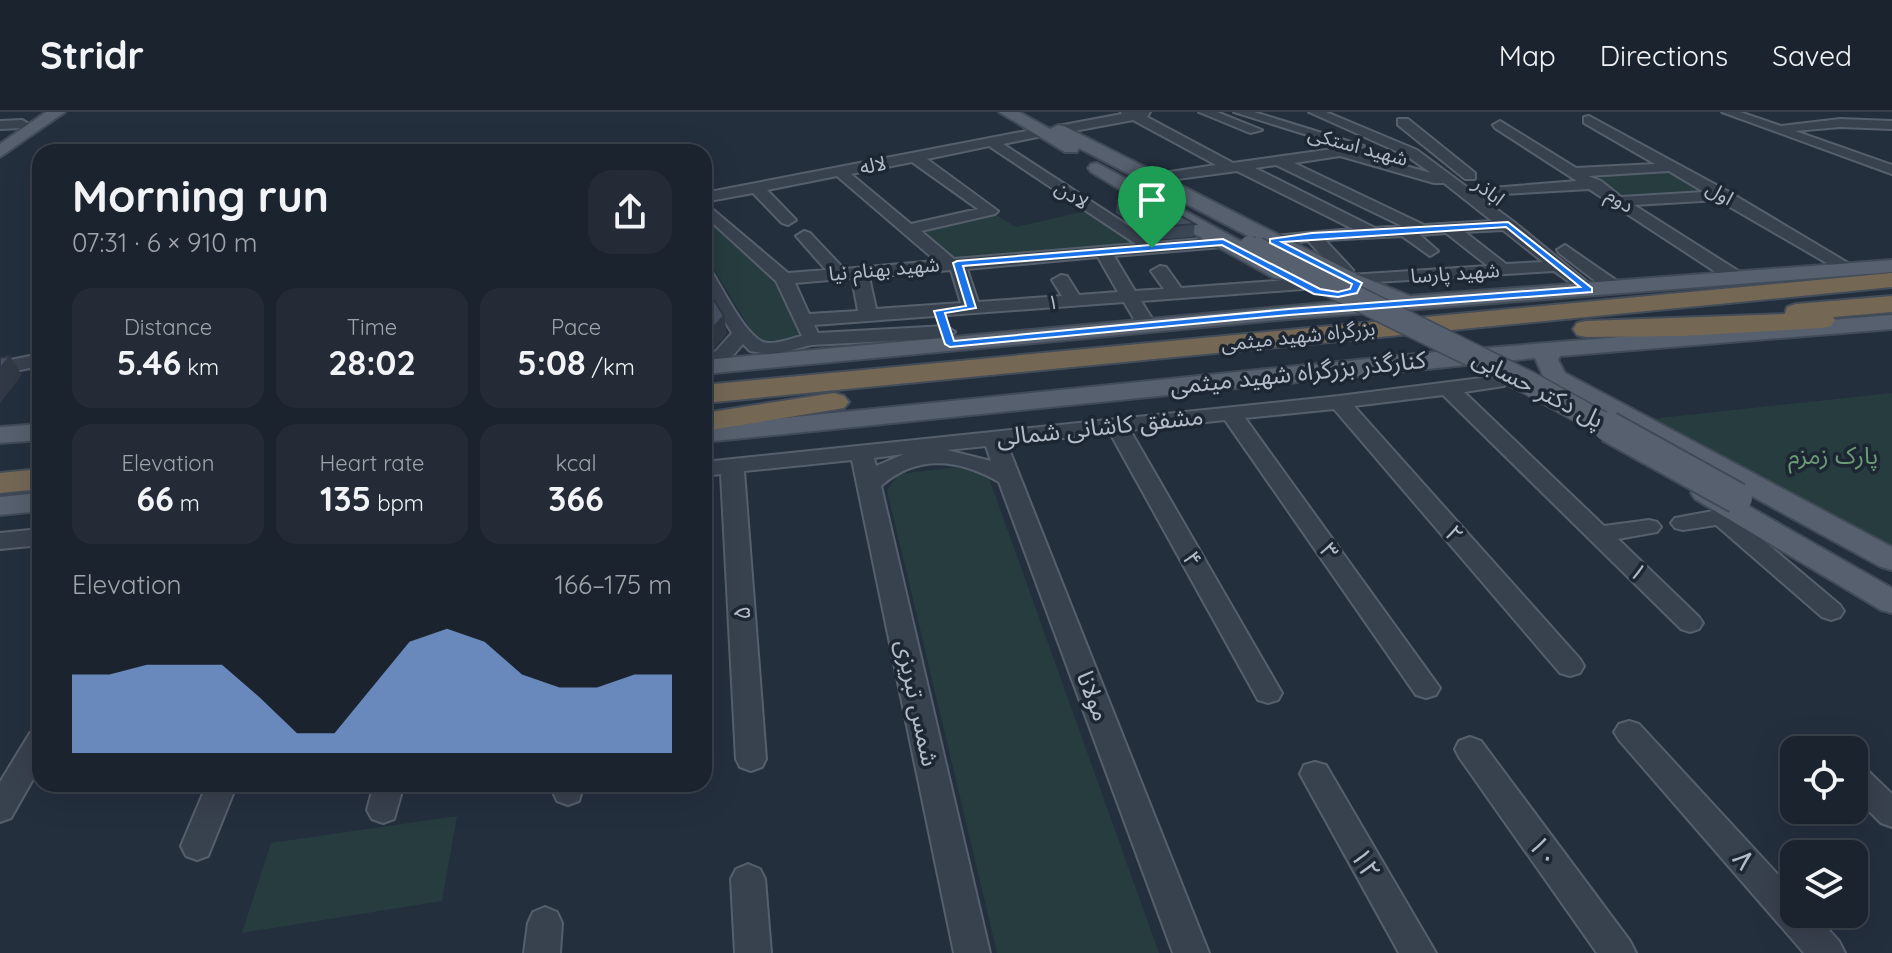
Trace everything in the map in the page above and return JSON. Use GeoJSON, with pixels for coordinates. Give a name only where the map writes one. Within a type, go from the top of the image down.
{"type":"FeatureCollection","features":[{"type":"Feature","properties":{"kind":"highway"},"geometry":{"type":"LineString","coordinates":[[1562,309],[1712,287],[1892,267]]}},
{"type":"Feature","properties":{"kind":"highway","name":"بزرگراه شهید میثمی"},"geometry":{"type":"LineString","coordinates":[[712,393],[950,358],[1892,280]]}},
{"type":"Feature","properties":{"kind":"highway","name":"بزرگراه شهید میثمی"},"geometry":{"type":"LineString","coordinates":[[712,408],[950,358],[1586,329],[1892,304]]}},
{"type":"Feature","properties":{"kind":"highway"},"geometry":{"type":"LineString","coordinates":[[1586,329],[1682,328],[1892,316]]}},
{"type":"Feature","properties":{"kind":"highway"},"geometry":{"type":"LineString","coordinates":[[712,386],[885,372],[950,358]]}},
{"type":"Feature","properties":{"kind":"highway"},"geometry":{"type":"LineString","coordinates":[[712,420],[950,358]]}},
{"type":"Feature","properties":{"kind":"highway"},"geometry":{"type":"LineString","coordinates":[[0,466],[32,463]]}},
{"type":"Feature","properties":{"kind":"highway"},"geometry":{"type":"LineString","coordinates":[[0,483],[32,480]]}},
{"type":"Feature","properties":{"kind":"highway"},"geometry":{"type":"LineString","coordinates":[[0,499],[32,496]]}},
{"type":"Feature","properties":{"kind":"main road"},"geometry":{"type":"LineString","coordinates":[[0,138],[38,112]]}},
{"type":"Feature","properties":{"kind":"main road"},"geometry":{"type":"LineString","coordinates":[[0,152],[57,112]]}},
{"type":"Feature","properties":{"kind":"main road"},"geometry":{"type":"LineString","coordinates":[[1007,112],[1155,178],[1261,243]]}},
{"type":"Feature","properties":{"kind":"main road"},"geometry":{"type":"LineString","coordinates":[[1026,112],[1147,199],[1310,288],[1347,293],[1354,291],[1351,278]]}},
{"type":"Feature","properties":{"kind":"main road"},"geometry":{"type":"LineString","coordinates":[[1050,131],[1261,243],[1351,278],[1415,289],[1588,290],[1892,267]]}},
{"type":"Feature","properties":{"kind":"main road","name":"پل دکتر حسابی"},"geometry":{"type":"LineString","coordinates":[[1261,243],[1529,383],[1734,504]]}},
{"type":"Feature","properties":{"kind":"main road"},"geometry":{"type":"LineString","coordinates":[[1289,312],[1307,302],[1310,288]]}},
{"type":"Feature","properties":{"kind":"main road"},"geometry":{"type":"LineString","coordinates":[[712,366],[950,358],[1147,325],[1289,312],[1415,289]]}},
{"type":"Feature","properties":{"kind":"main road","name":"کنارگذر بزرگراه شهید میثمی"},"geometry":{"type":"LineString","coordinates":[[712,433],[1436,359],[1892,322]]}},
{"type":"Feature","properties":{"kind":"main road"},"geometry":{"type":"LineString","coordinates":[[1553,348],[1546,360],[1555,378]]}},
{"type":"Feature","properties":{"kind":"main road"},"geometry":{"type":"LineString","coordinates":[[1436,359],[1468,365],[1506,384],[1892,587]]}},
{"type":"Feature","properties":{"kind":"main road"},"geometry":{"type":"LineString","coordinates":[[1506,384],[1525,378],[1555,378],[1892,560]]}},
{"type":"Feature","properties":{"kind":"main road"},"geometry":{"type":"LineString","coordinates":[[0,435],[32,433]]}},
{"type":"Feature","properties":{"kind":"main road"},"geometry":{"type":"LineString","coordinates":[[0,506],[32,503]]}},
{"type":"Feature","properties":{"kind":"main road"},"geometry":{"type":"LineString","coordinates":[[1734,504],[1892,572]]}},
{"type":"Feature","properties":{"kind":"main road"},"geometry":{"type":"LineString","coordinates":[[1734,504],[1892,602]]}},
{"type":"Feature","properties":{"kind":"street"},"geometry":{"type":"LineString","coordinates":[[1050,131],[1155,112]]}},
{"type":"Feature","properties":{"kind":"street","name":"شهید استکی"},"geometry":{"type":"LineString","coordinates":[[1240,112],[1430,166]]}},
{"type":"Feature","properties":{"kind":"street"},"geometry":{"type":"LineString","coordinates":[[1315,112],[1412,153],[1588,290]]}},
{"type":"Feature","properties":{"kind":"street"},"geometry":{"type":"LineString","coordinates":[[1728,112],[1892,167]]}},
{"type":"Feature","properties":{"kind":"street"},"geometry":{"type":"LineString","coordinates":[[1738,112],[1892,167]]}},
{"type":"Feature","properties":{"kind":"street"},"geometry":{"type":"LineString","coordinates":[[1849,112],[1885,125]]}},
{"type":"Feature","properties":{"kind":"street"},"geometry":{"type":"LineString","coordinates":[[1211,113],[1258,131],[1457,185]]}},
{"type":"Feature","properties":{"kind":"street"},"geometry":{"type":"LineString","coordinates":[[1131,114],[1375,234]]}},
{"type":"Feature","properties":{"kind":"street","name":"اول"},"geometry":{"type":"LineString","coordinates":[[1589,120],[1850,269]]}},
{"type":"Feature","properties":{"kind":"street","name":"اباذر"},"geometry":{"type":"LineString","coordinates":[[1403,122],[1614,287]]}},
{"type":"Feature","properties":{"kind":"street"},"geometry":{"type":"LineString","coordinates":[[1258,131],[1275,123]]}},
{"type":"Feature","properties":{"kind":"street"},"geometry":{"type":"LineString","coordinates":[[1786,128],[1840,123],[1885,125]]}},
{"type":"Feature","properties":{"kind":"street"},"geometry":{"type":"LineString","coordinates":[[0,125],[22,124]]}},
{"type":"Feature","properties":{"kind":"street","name":"دوم"},"geometry":{"type":"LineString","coordinates":[[1500,125],[1596,184],[1737,278]]}},
{"type":"Feature","properties":{"kind":"street","name":"لاله"},"geometry":{"type":"LineString","coordinates":[[712,196],[1050,131]]}},
{"type":"Feature","properties":{"kind":"street","name":"لادن"},"geometry":{"type":"LineString","coordinates":[[991,142],[1152,248]]}},
{"type":"Feature","properties":{"kind":"street"},"geometry":{"type":"LineString","coordinates":[[1155,178],[1340,152]]}},
{"type":"Feature","properties":{"kind":"street"},"geometry":{"type":"LineString","coordinates":[[1865,155],[1892,153]]}},
{"type":"Feature","properties":{"kind":"street"},"geometry":{"type":"LineString","coordinates":[[909,229],[990,211],[915,157]]}},
{"type":"Feature","properties":{"kind":"street"},"geometry":{"type":"LineString","coordinates":[[1279,161],[1416,231],[1430,251]]}},
{"type":"Feature","properties":{"kind":"street"},"geometry":{"type":"LineString","coordinates":[[1576,172],[1673,167]]}},
{"type":"Feature","properties":{"kind":"street"},"geometry":{"type":"LineString","coordinates":[[840,172],[954,264],[971,308]]}},
{"type":"Feature","properties":{"kind":"street"},"geometry":{"type":"LineString","coordinates":[[1491,192],[1596,184]]}},
{"type":"Feature","properties":{"kind":"street"},"geometry":{"type":"LineString","coordinates":[[756,188],[788,220]]}},
{"type":"Feature","properties":{"kind":"street"},"geometry":{"type":"LineString","coordinates":[[1622,201],[1724,195]]}},
{"type":"Feature","properties":{"kind":"street"},"geometry":{"type":"LineString","coordinates":[[1095,210],[1147,199]]}},
{"type":"Feature","properties":{"kind":"street"},"geometry":{"type":"LineString","coordinates":[[712,214],[784,279],[811,339]]}},
{"type":"Feature","properties":{"kind":"street"},"geometry":{"type":"LineString","coordinates":[[1261,243],[1312,236],[1508,225]]}},
{"type":"Feature","properties":{"kind":"street"},"geometry":{"type":"LineString","coordinates":[[1451,229],[1499,266]]}},
{"type":"Feature","properties":{"kind":"street"},"geometry":{"type":"LineString","coordinates":[[804,236],[838,273]]}},
{"type":"Feature","properties":{"kind":"street"},"geometry":{"type":"LineString","coordinates":[[1312,236],[1351,278]]}},
{"type":"Feature","properties":{"kind":"street","name":"شهید بهنام نیا"},"geometry":{"type":"LineString","coordinates":[[784,279],[1223,242]]}},
{"type":"Feature","properties":{"kind":"street"},"geometry":{"type":"LineString","coordinates":[[1103,252],[1147,325]]}},
{"type":"Feature","properties":{"kind":"street","name":"شهید پارسا"},"geometry":{"type":"LineString","coordinates":[[1415,289],[1560,266]]}},
{"type":"Feature","properties":{"kind":"street"},"geometry":{"type":"LineString","coordinates":[[859,271],[868,315]]}},
{"type":"Feature","properties":{"kind":"street"},"geometry":{"type":"LineString","coordinates":[[1160,271],[1176,293]]}},
{"type":"Feature","properties":{"kind":"street"},"geometry":{"type":"LineString","coordinates":[[1061,280],[1074,301]]}},
{"type":"Feature","properties":{"kind":"street"},"geometry":{"type":"LineString","coordinates":[[712,286],[742,334],[757,347],[772,349],[811,339],[950,358],[939,311]]}},
{"type":"Feature","properties":{"kind":"street","name":"۱"},"geometry":{"type":"LineString","coordinates":[[803,320],[1176,293],[1310,288]]}},
{"type":"Feature","properties":{"kind":"street"},"geometry":{"type":"LineString","coordinates":[[1224,290],[1238,306]]}},
{"type":"Feature","properties":{"kind":"street"},"geometry":{"type":"LineString","coordinates":[[712,361],[723,355],[742,334]]}},
{"type":"Feature","properties":{"kind":"street"},"geometry":{"type":"LineString","coordinates":[[0,368],[32,362]]}},
{"type":"Feature","properties":{"kind":"street","name":"مشفق کاشانی شمالی"},"geometry":{"type":"LineString","coordinates":[[712,468],[1506,384]]}},
{"type":"Feature","properties":{"kind":"street","name":"۱"},"geometry":{"type":"LineString","coordinates":[[1448,388],[1690,623]]}},
{"type":"Feature","properties":{"kind":"street","name":"۲"},"geometry":{"type":"LineString","coordinates":[[1339,402],[1570,666]]}},
{"type":"Feature","properties":{"kind":"street","name":"۳"},"geometry":{"type":"LineString","coordinates":[[1231,414],[1426,688]]}},
{"type":"Feature","properties":{"kind":"street","name":"۴"},"geometry":{"type":"LineString","coordinates":[[1117,426],[1268,693]]}},
{"type":"Feature","properties":{"kind":"street","name":"مولانا"},"geometry":{"type":"LineString","coordinates":[[994,439],[1191,953]]}},
{"type":"Feature","properties":{"kind":"street","name":"شمس تبریزی"},"geometry":{"type":"LineString","coordinates":[[862,453],[972,953]]}},
{"type":"Feature","properties":{"kind":"street"},"geometry":{"type":"LineString","coordinates":[[869,484],[883,469],[900,461],[948,455],[973,459],[1009,478]]}},
{"type":"Feature","properties":{"kind":"street","name":"۵"},"geometry":{"type":"LineString","coordinates":[[732,466],[751,759]]}},
{"type":"Feature","properties":{"kind":"street"},"geometry":{"type":"LineString","coordinates":[[1683,523],[1734,504],[1831,611]]}},
{"type":"Feature","properties":{"kind":"street"},"geometry":{"type":"LineString","coordinates":[[1599,534],[1649,527]]}},
{"type":"Feature","properties":{"kind":"street"},"geometry":{"type":"LineString","coordinates":[[1,542],[32,538]]}},
{"type":"Feature","properties":{"kind":"street","name":"۸"},"geometry":{"type":"LineString","coordinates":[[1629,732],[1827,953]]}},
{"type":"Feature","properties":{"kind":"street","name":"۱۰"},"geometry":{"type":"LineString","coordinates":[[1470,749],[1618,953]]}},
{"type":"Feature","properties":{"kind":"street"},"geometry":{"type":"LineString","coordinates":[[0,809],[32,755]]}},
{"type":"Feature","properties":{"kind":"street","name":"۱۲"},"geometry":{"type":"LineString","coordinates":[[1315,774],[1418,953]]}},
{"type":"Feature","properties":{"kind":"street"},"geometry":{"type":"LineString","coordinates":[[1868,791],[1892,814]]}},
{"type":"Feature","properties":{"kind":"street"},"geometry":{"type":"LineString","coordinates":[[197,846],[219,792]]}},
{"type":"Feature","properties":{"kind":"street"},"geometry":{"type":"LineString","coordinates":[[748,879],[753,953]]}},
{"type":"Feature","properties":{"kind":"green space"},"geometry":{"type":"Polygon","coordinates":[[[1671,169],[1712,192],[1623,198],[1585,174],[1671,169]]]}},
{"type":"Feature","properties":{"kind":"green space"},"geometry":{"type":"Polygon","coordinates":[[[1090,210],[1142,246],[953,261],[915,230],[992,213],[1016,227],[1090,210]]]}},
{"type":"Feature","properties":{"kind":"green space"},"geometry":{"type":"Polygon","coordinates":[[[712,222],[776,281],[805,337],[797,343],[760,345],[712,266],[712,222]]]}},
{"type":"Feature","properties":{"kind":"green space","name":"پارک زمزم"},"geometry":{"type":"Polygon","coordinates":[[[1892,393],[1892,552],[1650,419],[1892,393]]]}},
{"type":"Feature","properties":{"kind":"green space"},"geometry":{"type":"Polygon","coordinates":[[[967,466],[989,478],[1159,953],[997,953],[887,490],[899,474],[967,466]]]}},
{"type":"Feature","properties":{"kind":"green space"},"geometry":{"type":"Polygon","coordinates":[[[457,816],[442,901],[242,933],[271,843],[457,816]]]}},
{"type":"Feature","properties":{"kind":"building"},"geometry":{"type":"Polygon","coordinates":[[[1145,195],[1195,224],[1157,227],[1117,201],[1145,195]]]}},
{"type":"Feature","properties":{"kind":"building"},"geometry":{"type":"Polygon","coordinates":[[[712,297],[724,316],[712,329],[712,297]]]}},
{"type":"Feature","properties":{"kind":"building"},"geometry":{"type":"Polygon","coordinates":[[[10,356],[0,369],[0,358],[10,356]]]}},
{"type":"Feature","properties":{"kind":"route"},"geometry":{"type":"LineString","coordinates":[[1508,225],[1588,290],[1289,312],[950,344],[939,311],[971,308],[957,263],[1152,248],[1223,242],[1318,292],[1338,294],[1354,291],[1358,283],[1273,241],[1508,225]]}}]}
